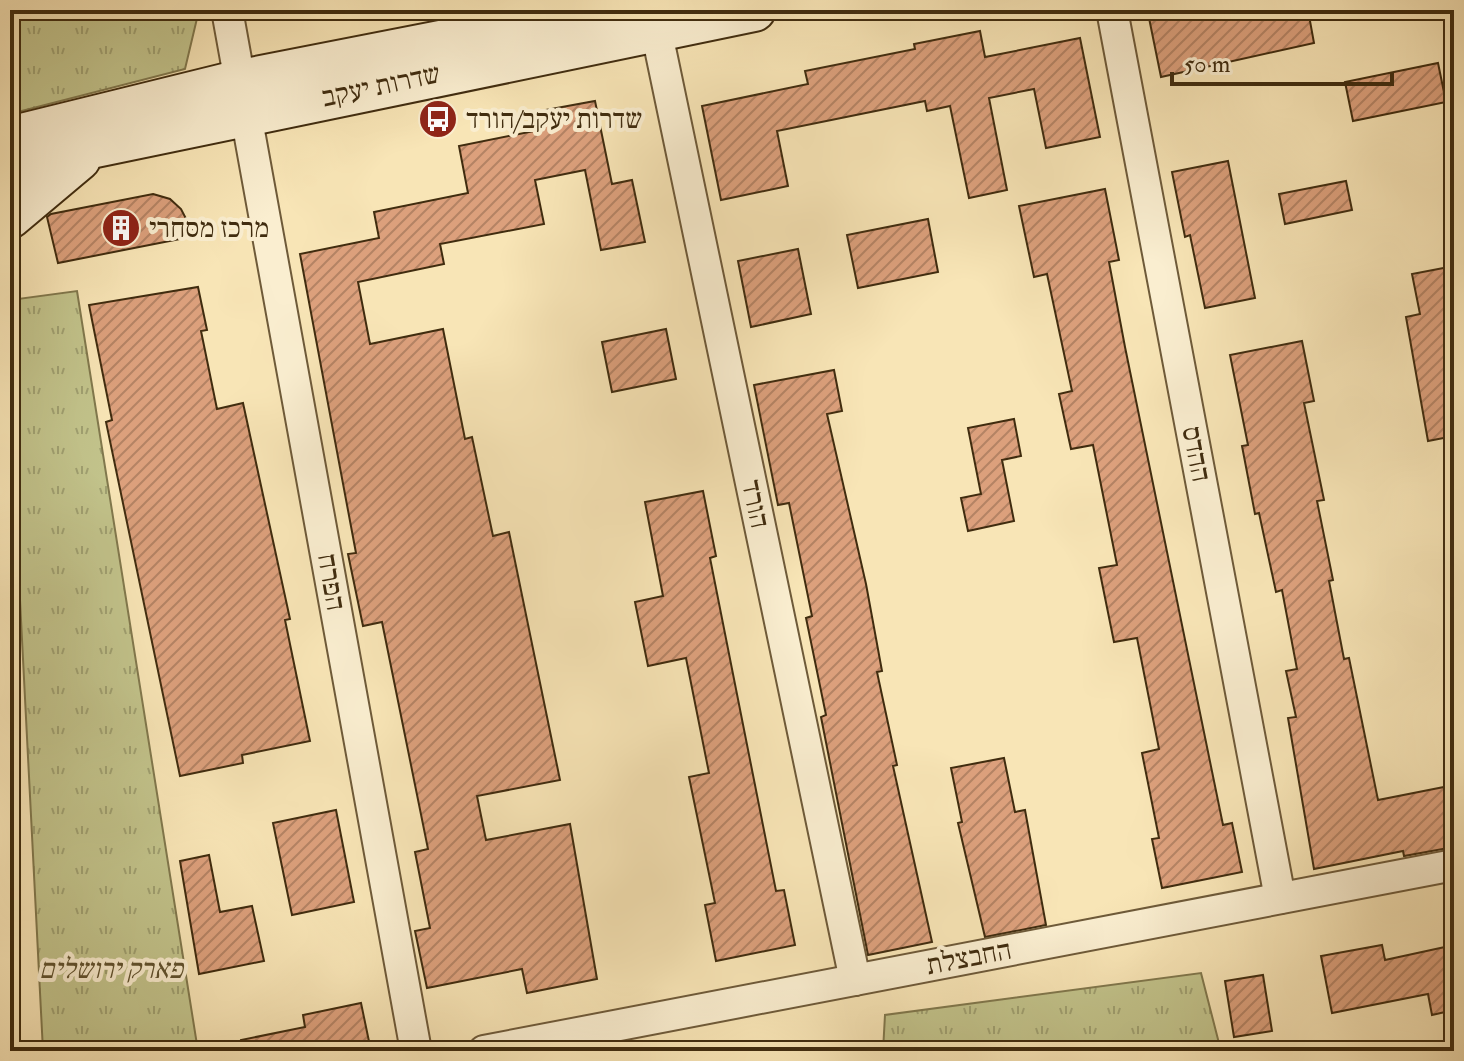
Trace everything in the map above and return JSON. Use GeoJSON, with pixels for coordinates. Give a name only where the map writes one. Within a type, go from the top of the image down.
{"type":"FeatureCollection","features":[{"type":"Feature","properties":{"kind":"street","name":"הפרח"},"geometry":{"type":"LineString","coordinates":[[227,10],[416,1051]]}},
{"type":"Feature","properties":{"kind":"street","name":"שדרות יעקב"},"geometry":{"type":"LineString","coordinates":[[10,171],[244,97],[604,10]]}},
{"type":"Feature","properties":{"kind":"street","name":"שדרות יעקב"},"geometry":{"type":"LineString","coordinates":[[10,138],[754,10]]}},
{"type":"Feature","properties":{"kind":"street","name":"ההדס"},"geometry":{"type":"LineString","coordinates":[[1112,10],[1280,898]]}},
{"type":"Feature","properties":{"kind":"street","name":"הורד"},"geometry":{"type":"LineString","coordinates":[[656,29],[855,980]]}},
{"type":"Feature","properties":{"kind":"street"},"geometry":{"type":"LineString","coordinates":[[10,217],[48,181],[97,145]]}},
{"type":"Feature","properties":{"kind":"street","name":"החבצלת"},"geometry":{"type":"LineString","coordinates":[[484,1051],[1454,865]]}},
{"type":"Feature","properties":{"kind":"green space"},"geometry":{"type":"Polygon","coordinates":[[[10,10],[199,10],[185,69],[10,114],[10,10]]]}},
{"type":"Feature","properties":{"kind":"green space","name":"פארק ירושלים"},"geometry":{"type":"Polygon","coordinates":[[[77,291],[198,1051],[43,1051],[10,404],[10,300],[77,291]]]}},
{"type":"Feature","properties":{"kind":"green space"},"geometry":{"type":"Polygon","coordinates":[[[1201,973],[1221,1051],[883,1051],[885,1015],[1201,973]]]}},
{"type":"Feature","properties":{"kind":"building"},"geometry":{"type":"Polygon","coordinates":[[[1164,10],[1308,10],[1314,43],[1161,77],[1148,13],[1164,10]]]}},
{"type":"Feature","properties":{"kind":"building"},"geometry":{"type":"Polygon","coordinates":[[[980,31],[985,57],[1080,38],[1100,137],[1046,148],[1034,89],[989,98],[1007,190],[969,198],[950,106],[927,111],[925,101],[777,131],[788,186],[721,200],[702,106],[808,84],[805,71],[915,49],[914,44],[980,31]]]}},
{"type":"Feature","properties":{"kind":"building"},"geometry":{"type":"Polygon","coordinates":[[[1438,63],[1446,102],[1353,121],[1345,82],[1438,63]]]}},
{"type":"Feature","properties":{"kind":"building"},"geometry":{"type":"Polygon","coordinates":[[[595,101],[612,184],[632,180],[645,242],[601,250],[585,170],[535,180],[544,224],[440,244],[444,264],[358,282],[370,344],[443,329],[465,439],[472,437],[493,536],[509,532],[560,780],[477,796],[486,840],[570,824],[597,979],[527,993],[522,969],[427,988],[415,931],[430,928],[415,852],[428,849],[382,622],[363,626],[348,554],[356,553],[300,254],[379,238],[374,212],[468,193],[459,146],[544,129],[540,111],[595,101]]]}},
{"type":"Feature","properties":{"kind":"building"},"geometry":{"type":"Polygon","coordinates":[[[1228,161],[1255,298],[1205,308],[1190,235],[1185,237],[1172,172],[1228,161]]]}},
{"type":"Feature","properties":{"kind":"building"},"geometry":{"type":"Polygon","coordinates":[[[1346,181],[1352,210],[1285,224],[1279,194],[1346,181]]]}},
{"type":"Feature","properties":{"kind":"building"},"geometry":{"type":"Polygon","coordinates":[[[1105,189],[1119,260],[1109,262],[1125,347],[1223,825],[1232,823],[1242,872],[1162,888],[1152,839],[1159,838],[1142,753],[1159,749],[1137,638],[1114,642],[1099,568],[1117,565],[1093,445],[1071,449],[1059,394],[1072,391],[1047,274],[1034,277],[1019,206],[1105,189]]]}},
{"type":"Feature","properties":{"kind":"building","name":"מרכז מסחרי"},"geometry":{"type":"Polygon","coordinates":[[[153,194],[170,199],[181,209],[195,236],[58,263],[47,217],[51,214],[153,194]]]}},
{"type":"Feature","properties":{"kind":"building"},"geometry":{"type":"Polygon","coordinates":[[[928,219],[938,272],[858,288],[847,235],[928,219]]]}},
{"type":"Feature","properties":{"kind":"building"},"geometry":{"type":"Polygon","coordinates":[[[798,249],[811,314],[751,327],[738,261],[798,249]]]}},
{"type":"Feature","properties":{"kind":"building"},"geometry":{"type":"Polygon","coordinates":[[[1454,266],[1454,436],[1428,441],[1406,317],[1420,314],[1412,274],[1454,266]]]}},
{"type":"Feature","properties":{"kind":"building"},"geometry":{"type":"Polygon","coordinates":[[[198,287],[207,330],[201,331],[217,409],[243,403],[290,619],[285,620],[310,741],[242,755],[243,763],[180,776],[106,422],[112,420],[89,305],[198,287]]]}},
{"type":"Feature","properties":{"kind":"building"},"geometry":{"type":"Polygon","coordinates":[[[666,329],[676,379],[612,392],[602,342],[666,329]]]}},
{"type":"Feature","properties":{"kind":"building"},"geometry":{"type":"Polygon","coordinates":[[[1302,341],[1314,401],[1304,403],[1324,500],[1317,501],[1333,580],[1329,581],[1344,659],[1349,658],[1378,800],[1454,785],[1454,847],[1404,856],[1403,851],[1314,869],[1288,718],[1296,717],[1286,671],[1297,669],[1282,590],[1276,592],[1259,513],[1255,514],[1242,446],[1248,445],[1230,355],[1302,341]]]}},
{"type":"Feature","properties":{"kind":"building"},"geometry":{"type":"Polygon","coordinates":[[[834,370],[842,411],[827,414],[866,584],[882,671],[877,672],[897,765],[893,766],[932,942],[868,955],[821,717],[826,715],[806,618],[812,616],[789,503],[778,505],[754,385],[834,370]]]}},
{"type":"Feature","properties":{"kind":"building"},"geometry":{"type":"Polygon","coordinates":[[[1014,419],[1021,456],[1002,460],[1014,521],[968,531],[961,498],[981,494],[968,428],[1014,419]]]}},
{"type":"Feature","properties":{"kind":"building"},"geometry":{"type":"Polygon","coordinates":[[[703,491],[716,556],[710,558],[776,891],[784,890],[795,945],[716,961],[705,905],[715,903],[689,777],[709,773],[686,658],[648,666],[635,602],[663,596],[645,502],[703,491]]]}},
{"type":"Feature","properties":{"kind":"building"},"geometry":{"type":"Polygon","coordinates":[[[1004,758],[1015,812],[1025,810],[1046,925],[985,937],[958,823],[962,822],[951,768],[1004,758]]]}},
{"type":"Feature","properties":{"kind":"building"},"geometry":{"type":"Polygon","coordinates":[[[336,810],[354,902],[292,915],[273,823],[336,810]]]}},
{"type":"Feature","properties":{"kind":"building"},"geometry":{"type":"Polygon","coordinates":[[[209,855],[220,912],[252,906],[264,961],[199,974],[180,861],[209,855]]]}},
{"type":"Feature","properties":{"kind":"building"},"geometry":{"type":"Polygon","coordinates":[[[1382,945],[1385,960],[1454,945],[1454,1010],[1432,1015],[1428,994],[1332,1013],[1321,956],[1382,945]]]}},
{"type":"Feature","properties":{"kind":"building"},"geometry":{"type":"Polygon","coordinates":[[[1263,975],[1272,1031],[1234,1037],[1225,981],[1263,975]]]}},
{"type":"Feature","properties":{"kind":"building"},"geometry":{"type":"Polygon","coordinates":[[[361,1003],[371,1051],[242,1051],[241,1040],[305,1027],[303,1015],[361,1003]]]}},
{"type":"Feature","properties":{"kind":"place","name":"שדרות יעקב/הורד"},"geometry":{"type":"Point","coordinates":[438,119]}},
{"type":"Feature","properties":{"kind":"place","name":"מרכז מסחרי"},"geometry":{"type":"Point","coordinates":[121,228]}}]}
